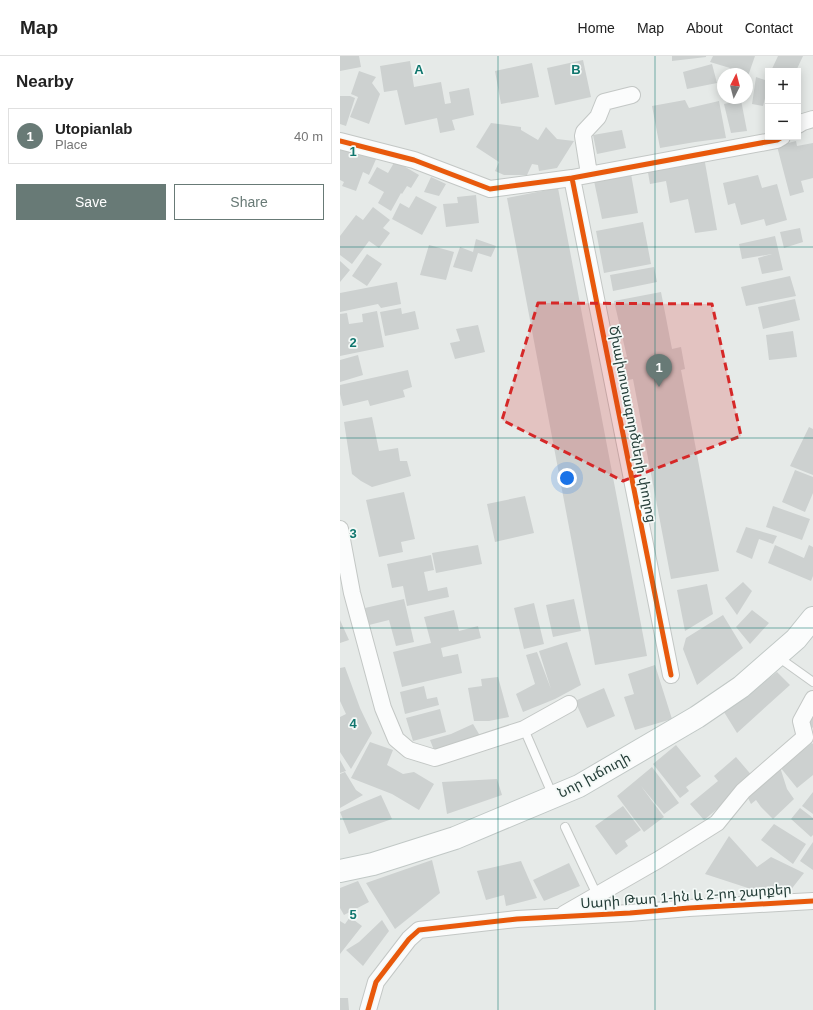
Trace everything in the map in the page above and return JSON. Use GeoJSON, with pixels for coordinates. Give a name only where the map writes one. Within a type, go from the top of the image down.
{"type":"FeatureCollection","features":[{"type":"Feature","properties":{"kind":"main road","name":"Նոր խճուղի"},"geometry":{"type":"LineString","coordinates":[[340,871],[373,864],[455,838],[579,786],[697,717],[741,687],[796,638],[813,618]]}},
{"type":"Feature","properties":{"kind":"street"},"geometry":{"type":"LineString","coordinates":[[589,174],[583,136],[584,132],[598,117],[604,102],[632,95]]}},
{"type":"Feature","properties":{"kind":"street"},"geometry":{"type":"LineString","coordinates":[[801,123],[813,119]]}},
{"type":"Feature","properties":{"kind":"street"},"geometry":{"type":"LineString","coordinates":[[340,141],[414,160],[490,190],[572,178],[777,140]]}},
{"type":"Feature","properties":{"kind":"street","name":"Ծխախոտագործների փողոց"},"geometry":{"type":"LineString","coordinates":[[572,178],[671,675]]}},
{"type":"Feature","properties":{"kind":"street"},"geometry":{"type":"LineString","coordinates":[[340,529],[352,593],[383,708],[396,739],[409,750],[435,758],[524,729],[569,704]]}},
{"type":"Feature","properties":{"kind":"street"},"geometry":{"type":"LineString","coordinates":[[561,916],[658,860],[717,823],[743,791],[804,737],[801,721],[813,699]]}},
{"type":"Feature","properties":{"kind":"street","name":"Սարի Թաղ 1-ին և 2-րդ շարքեր"},"geometry":{"type":"LineString","coordinates":[[368,1010],[376,982],[409,939],[419,930],[517,919],[813,901]]}},
{"type":"Feature","properties":{"kind":"lane"},"geometry":{"type":"LineString","coordinates":[[777,656],[813,682]]}},
{"type":"Feature","properties":{"kind":"lane"},"geometry":{"type":"LineString","coordinates":[[524,729],[554,797]]}},
{"type":"Feature","properties":{"kind":"lane"},"geometry":{"type":"LineString","coordinates":[[565,826],[597,895]]}},
{"type":"Feature","properties":{"kind":"highlighted area"},"geometry":{"type":"Polygon","coordinates":[[[538,303],[712,304],[741,436],[623,481],[502,420],[538,303]]]}},
{"type":"Feature","properties":{"kind":"building"},"geometry":{"type":"Polygon","coordinates":[[[340,56],[359,56],[361,67],[340,71],[340,56]]]}},
{"type":"Feature","properties":{"kind":"building"},"geometry":{"type":"Polygon","coordinates":[[[672,56],[706,56],[706,57],[672,61],[672,56]]]}},
{"type":"Feature","properties":{"kind":"building"},"geometry":{"type":"Polygon","coordinates":[[[713,56],[755,56],[751,68],[730,68],[710,62],[713,56]]]}},
{"type":"Feature","properties":{"kind":"building"},"geometry":{"type":"Polygon","coordinates":[[[778,56],[803,56],[797,68],[772,68],[778,56]]]}},
{"type":"Feature","properties":{"kind":"building"},"geometry":{"type":"Polygon","coordinates":[[[583,60],[591,97],[555,105],[547,68],[583,60]]]}},
{"type":"Feature","properties":{"kind":"building"},"geometry":{"type":"Polygon","coordinates":[[[410,61],[414,87],[441,82],[445,104],[451,103],[449,92],[469,88],[474,115],[452,120],[455,130],[440,133],[437,118],[405,125],[397,90],[384,92],[380,66],[410,61]]]}},
{"type":"Feature","properties":{"kind":"building"},"geometry":{"type":"Polygon","coordinates":[[[532,63],[539,97],[501,104],[495,71],[532,63]]]}},
{"type":"Feature","properties":{"kind":"building"},"geometry":{"type":"Polygon","coordinates":[[[712,64],[717,83],[687,89],[683,72],[712,64]]]}},
{"type":"Feature","properties":{"kind":"building"},"geometry":{"type":"Polygon","coordinates":[[[359,71],[376,77],[372,83],[380,94],[369,124],[350,117],[358,97],[351,94],[359,71]]]}},
{"type":"Feature","properties":{"kind":"building"},"geometry":{"type":"Polygon","coordinates":[[[756,77],[765,80],[765,98],[763,106],[752,104],[756,77]]]}},
{"type":"Feature","properties":{"kind":"building"},"geometry":{"type":"Polygon","coordinates":[[[340,96],[350,96],[355,98],[346,126],[340,124],[340,96]]]}},
{"type":"Feature","properties":{"kind":"building"},"geometry":{"type":"Polygon","coordinates":[[[685,100],[689,108],[717,101],[717,104],[720,104],[726,138],[660,148],[652,106],[685,100]]]}},
{"type":"Feature","properties":{"kind":"building"},"geometry":{"type":"Polygon","coordinates":[[[724,104],[742,104],[747,131],[731,133],[724,104]]]}},
{"type":"Feature","properties":{"kind":"building"},"geometry":{"type":"Polygon","coordinates":[[[491,123],[521,127],[521,130],[538,140],[546,127],[557,139],[574,141],[557,168],[539,171],[538,165],[532,164],[527,175],[504,175],[495,171],[499,162],[476,147],[491,123]]]}},
{"type":"Feature","properties":{"kind":"building"},"geometry":{"type":"Polygon","coordinates":[[[622,130],[626,148],[597,154],[593,135],[622,130]]]}},
{"type":"Feature","properties":{"kind":"building"},"geometry":{"type":"Polygon","coordinates":[[[796,141],[797,146],[813,143],[813,178],[801,181],[804,192],[790,196],[777,146],[796,141]]]}},
{"type":"Feature","properties":{"kind":"building"},"geometry":{"type":"Polygon","coordinates":[[[340,148],[377,157],[369,175],[363,172],[356,191],[342,186],[344,182],[340,180],[340,148]]]}},
{"type":"Feature","properties":{"kind":"building"},"geometry":{"type":"Polygon","coordinates":[[[704,157],[717,230],[695,233],[688,199],[670,203],[666,181],[650,184],[647,167],[704,157]]]}},
{"type":"Feature","properties":{"kind":"building"},"geometry":{"type":"Polygon","coordinates":[[[395,161],[419,175],[411,188],[407,186],[402,194],[401,193],[391,211],[378,203],[384,192],[368,183],[377,167],[388,173],[395,161]]]}},
{"type":"Feature","properties":{"kind":"building"},"geometry":{"type":"Polygon","coordinates":[[[631,174],[638,213],[602,219],[594,181],[631,174]]]}},
{"type":"Feature","properties":{"kind":"building"},"geometry":{"type":"Polygon","coordinates":[[[758,175],[762,188],[777,184],[787,220],[766,226],[764,219],[741,225],[735,203],[728,205],[723,183],[758,175]]]}},
{"type":"Feature","properties":{"kind":"building"},"geometry":{"type":"Polygon","coordinates":[[[431,177],[446,184],[439,196],[424,192],[431,177]]]}},
{"type":"Feature","properties":{"kind":"building"},"geometry":{"type":"Polygon","coordinates":[[[558,188],[647,656],[595,665],[507,198],[558,188]]]}},
{"type":"Feature","properties":{"kind":"building"},"geometry":{"type":"Polygon","coordinates":[[[476,195],[479,223],[446,227],[443,204],[458,203],[457,197],[476,195]]]}},
{"type":"Feature","properties":{"kind":"building"},"geometry":{"type":"Polygon","coordinates":[[[416,196],[437,207],[422,235],[392,219],[400,203],[409,208],[416,196]]]}},
{"type":"Feature","properties":{"kind":"building"},"geometry":{"type":"Polygon","coordinates":[[[373,207],[390,220],[383,228],[390,233],[379,248],[369,241],[352,264],[340,255],[340,236],[356,215],[363,220],[373,207]]]}},
{"type":"Feature","properties":{"kind":"building"},"geometry":{"type":"Polygon","coordinates":[[[643,222],[651,264],[604,273],[596,231],[643,222]]]}},
{"type":"Feature","properties":{"kind":"building"},"geometry":{"type":"Polygon","coordinates":[[[800,228],[803,242],[784,248],[780,232],[800,228]]]}},
{"type":"Feature","properties":{"kind":"building"},"geometry":{"type":"Polygon","coordinates":[[[775,236],[783,270],[762,274],[758,258],[772,254],[742,259],[739,244],[775,236]]]}},
{"type":"Feature","properties":{"kind":"building"},"geometry":{"type":"Polygon","coordinates":[[[476,239],[496,246],[491,257],[478,253],[472,272],[453,267],[460,247],[473,252],[476,239]]]}},
{"type":"Feature","properties":{"kind":"building"},"geometry":{"type":"Polygon","coordinates":[[[429,245],[454,252],[446,280],[420,275],[429,245]]]}},
{"type":"Feature","properties":{"kind":"building"},"geometry":{"type":"Polygon","coordinates":[[[367,254],[382,264],[367,286],[352,276],[367,254]]]}},
{"type":"Feature","properties":{"kind":"building"},"geometry":{"type":"Polygon","coordinates":[[[340,261],[350,270],[340,282],[340,261]]]}},
{"type":"Feature","properties":{"kind":"building"},"geometry":{"type":"Polygon","coordinates":[[[654,267],[657,282],[613,291],[610,275],[654,267]]]}},
{"type":"Feature","properties":{"kind":"building"},"geometry":{"type":"Polygon","coordinates":[[[790,276],[796,296],[746,306],[741,287],[790,276]]]}},
{"type":"Feature","properties":{"kind":"building"},"geometry":{"type":"Polygon","coordinates":[[[397,282],[401,304],[381,308],[378,304],[340,312],[340,293],[397,282]]]}},
{"type":"Feature","properties":{"kind":"building"},"geometry":{"type":"Polygon","coordinates":[[[661,292],[672,349],[681,347],[685,369],[681,370],[719,571],[671,579],[633,379],[624,381],[620,358],[627,357],[614,301],[661,292]]]}},
{"type":"Feature","properties":{"kind":"building"},"geometry":{"type":"Polygon","coordinates":[[[795,299],[800,320],[763,329],[758,307],[795,299]]]}},
{"type":"Feature","properties":{"kind":"building"},"geometry":{"type":"Polygon","coordinates":[[[401,308],[402,314],[415,311],[419,329],[385,336],[380,312],[401,308]]]}},
{"type":"Feature","properties":{"kind":"building"},"geometry":{"type":"Polygon","coordinates":[[[377,311],[384,347],[340,356],[340,314],[347,313],[349,324],[363,322],[362,314],[377,311]]]}},
{"type":"Feature","properties":{"kind":"building"},"geometry":{"type":"Polygon","coordinates":[[[478,325],[485,352],[455,359],[450,343],[460,341],[456,329],[478,325]]]}},
{"type":"Feature","properties":{"kind":"building"},"geometry":{"type":"Polygon","coordinates":[[[793,331],[797,357],[769,360],[766,335],[793,331]]]}},
{"type":"Feature","properties":{"kind":"building"},"geometry":{"type":"Polygon","coordinates":[[[358,355],[363,375],[340,382],[340,360],[358,355]]]}},
{"type":"Feature","properties":{"kind":"building"},"geometry":{"type":"Polygon","coordinates":[[[408,370],[412,387],[403,390],[405,397],[370,406],[368,400],[343,406],[340,394],[340,385],[408,370]]]}},
{"type":"Feature","properties":{"kind":"building"},"geometry":{"type":"Polygon","coordinates":[[[372,417],[379,451],[398,448],[400,461],[407,461],[411,476],[372,487],[352,474],[344,422],[372,417]]]}},
{"type":"Feature","properties":{"kind":"building"},"geometry":{"type":"Polygon","coordinates":[[[809,427],[813,429],[813,475],[790,466],[809,427]]]}},
{"type":"Feature","properties":{"kind":"building"},"geometry":{"type":"Polygon","coordinates":[[[795,470],[813,477],[813,493],[805,512],[782,502],[795,470]]]}},
{"type":"Feature","properties":{"kind":"building"},"geometry":{"type":"Polygon","coordinates":[[[404,492],[415,539],[401,542],[403,552],[379,557],[366,500],[404,492]]]}},
{"type":"Feature","properties":{"kind":"building"},"geometry":{"type":"Polygon","coordinates":[[[525,496],[534,533],[495,542],[487,504],[525,496]]]}},
{"type":"Feature","properties":{"kind":"building"},"geometry":{"type":"Polygon","coordinates":[[[773,506],[810,519],[802,540],[766,527],[773,506]]]}},
{"type":"Feature","properties":{"kind":"building"},"geometry":{"type":"Polygon","coordinates":[[[746,527],[777,536],[773,544],[759,539],[752,559],[736,552],[746,527]]]}},
{"type":"Feature","properties":{"kind":"building"},"geometry":{"type":"Polygon","coordinates":[[[478,545],[482,564],[436,573],[432,553],[478,545]]]}},
{"type":"Feature","properties":{"kind":"building"},"geometry":{"type":"Polygon","coordinates":[[[775,545],[804,558],[809,545],[813,547],[813,576],[811,581],[768,563],[775,545]]]}},
{"type":"Feature","properties":{"kind":"building"},"geometry":{"type":"Polygon","coordinates":[[[431,555],[434,570],[424,572],[428,591],[447,587],[449,597],[407,606],[403,586],[392,588],[387,564],[431,555]]]}},
{"type":"Feature","properties":{"kind":"building"},"geometry":{"type":"Polygon","coordinates":[[[743,582],[752,591],[737,615],[725,598],[743,582]]]}},
{"type":"Feature","properties":{"kind":"building"},"geometry":{"type":"Polygon","coordinates":[[[707,584],[713,614],[685,631],[677,590],[707,584]]]}},
{"type":"Feature","properties":{"kind":"building"},"geometry":{"type":"Polygon","coordinates":[[[404,599],[414,642],[396,646],[389,620],[369,625],[365,608],[404,599]]]}},
{"type":"Feature","properties":{"kind":"building"},"geometry":{"type":"Polygon","coordinates":[[[574,599],[581,631],[553,637],[546,605],[574,599]]]}},
{"type":"Feature","properties":{"kind":"building"},"geometry":{"type":"Polygon","coordinates":[[[534,603],[544,644],[524,649],[514,608],[534,603]]]}},
{"type":"Feature","properties":{"kind":"building"},"geometry":{"type":"Polygon","coordinates":[[[454,610],[459,631],[478,626],[481,638],[441,648],[443,657],[458,654],[462,673],[402,687],[393,652],[431,643],[424,617],[454,610]]]}},
{"type":"Feature","properties":{"kind":"building"},"geometry":{"type":"Polygon","coordinates":[[[752,610],[769,623],[750,644],[736,627],[752,610]]]}},
{"type":"Feature","properties":{"kind":"building"},"geometry":{"type":"Polygon","coordinates":[[[723,615],[743,648],[697,685],[683,649],[686,638],[723,615]]]}},
{"type":"Feature","properties":{"kind":"building"},"geometry":{"type":"Polygon","coordinates":[[[340,620],[349,640],[340,643],[340,620]]]}},
{"type":"Feature","properties":{"kind":"building"},"geometry":{"type":"Polygon","coordinates":[[[567,642],[581,685],[555,699],[523,712],[516,694],[535,684],[526,655],[537,652],[551,689],[539,651],[567,642]]]}},
{"type":"Feature","properties":{"kind":"building"},"geometry":{"type":"Polygon","coordinates":[[[655,665],[672,719],[635,730],[624,697],[634,694],[628,674],[655,665]]]}},
{"type":"Feature","properties":{"kind":"building"},"geometry":{"type":"Polygon","coordinates":[[[345,667],[360,708],[372,733],[351,769],[340,752],[340,717],[346,714],[340,701],[340,668],[345,667]]]}},
{"type":"Feature","properties":{"kind":"building"},"geometry":{"type":"Polygon","coordinates":[[[777,672],[790,685],[737,733],[724,712],[777,672]]]}},
{"type":"Feature","properties":{"kind":"building"},"geometry":{"type":"Polygon","coordinates":[[[498,677],[509,717],[489,721],[474,721],[468,688],[482,686],[481,679],[498,677]]]}},
{"type":"Feature","properties":{"kind":"building"},"geometry":{"type":"Polygon","coordinates":[[[424,686],[427,699],[437,697],[439,705],[405,714],[400,692],[424,686]]]}},
{"type":"Feature","properties":{"kind":"building"},"geometry":{"type":"Polygon","coordinates":[[[604,688],[615,716],[587,728],[575,701],[604,688]]]}},
{"type":"Feature","properties":{"kind":"building"},"geometry":{"type":"Polygon","coordinates":[[[440,709],[446,732],[413,741],[406,718],[440,709]]]}},
{"type":"Feature","properties":{"kind":"building"},"geometry":{"type":"Polygon","coordinates":[[[813,715],[813,728],[806,723],[813,715]]]}},
{"type":"Feature","properties":{"kind":"building"},"geometry":{"type":"Polygon","coordinates":[[[473,724],[482,739],[434,750],[430,740],[451,734],[473,724]]]}},
{"type":"Feature","properties":{"kind":"building"},"geometry":{"type":"Polygon","coordinates":[[[370,742],[393,750],[387,765],[403,774],[414,772],[434,784],[419,810],[392,794],[351,778],[370,742]]]}},
{"type":"Feature","properties":{"kind":"building"},"geometry":{"type":"Polygon","coordinates":[[[812,743],[813,775],[797,788],[780,767],[812,743]]]}},
{"type":"Feature","properties":{"kind":"building"},"geometry":{"type":"Polygon","coordinates":[[[676,745],[701,776],[686,787],[689,791],[680,798],[653,764],[676,745]]]}},
{"type":"Feature","properties":{"kind":"building"},"geometry":{"type":"Polygon","coordinates":[[[736,757],[754,778],[704,820],[690,804],[718,781],[714,776],[736,757]]]}},
{"type":"Feature","properties":{"kind":"building"},"geometry":{"type":"Polygon","coordinates":[[[340,760],[346,771],[340,773],[340,760]]]}},
{"type":"Feature","properties":{"kind":"building"},"geometry":{"type":"Polygon","coordinates":[[[652,767],[679,803],[664,814],[641,786],[664,817],[644,832],[617,796],[652,767]]]}},
{"type":"Feature","properties":{"kind":"building"},"geometry":{"type":"Polygon","coordinates":[[[780,767],[787,789],[794,799],[773,819],[756,800],[751,804],[746,794],[780,767]]]}},
{"type":"Feature","properties":{"kind":"building"},"geometry":{"type":"Polygon","coordinates":[[[345,772],[356,790],[363,795],[340,808],[340,774],[345,772]]]}},
{"type":"Feature","properties":{"kind":"building"},"geometry":{"type":"Polygon","coordinates":[[[497,779],[502,795],[447,814],[442,782],[497,779]]]}},
{"type":"Feature","properties":{"kind":"building"},"geometry":{"type":"Polygon","coordinates":[[[813,792],[813,814],[802,806],[813,792]]]}},
{"type":"Feature","properties":{"kind":"building"},"geometry":{"type":"Polygon","coordinates":[[[381,795],[392,819],[349,834],[340,812],[381,795]]]}},
{"type":"Feature","properties":{"kind":"building"},"geometry":{"type":"Polygon","coordinates":[[[623,806],[641,830],[625,841],[628,846],[616,855],[595,826],[623,806]]]}},
{"type":"Feature","properties":{"kind":"building"},"geometry":{"type":"Polygon","coordinates":[[[800,808],[813,818],[813,835],[811,837],[791,819],[800,808]]]}},
{"type":"Feature","properties":{"kind":"building"},"geometry":{"type":"Polygon","coordinates":[[[774,824],[806,844],[793,864],[761,840],[774,824]]]}},
{"type":"Feature","properties":{"kind":"building"},"geometry":{"type":"Polygon","coordinates":[[[729,836],[757,867],[771,857],[804,873],[786,896],[751,889],[705,874],[729,836]]]}},
{"type":"Feature","properties":{"kind":"building"},"geometry":{"type":"Polygon","coordinates":[[[813,842],[813,870],[800,861],[813,842]]]}},
{"type":"Feature","properties":{"kind":"building"},"geometry":{"type":"Polygon","coordinates":[[[432,860],[440,893],[395,929],[366,883],[432,860]]]}},
{"type":"Feature","properties":{"kind":"building"},"geometry":{"type":"Polygon","coordinates":[[[521,861],[537,898],[506,906],[504,895],[486,900],[477,871],[521,861]]]}},
{"type":"Feature","properties":{"kind":"building"},"geometry":{"type":"Polygon","coordinates":[[[569,863],[580,886],[544,901],[533,880],[569,863]]]}},
{"type":"Feature","properties":{"kind":"building"},"geometry":{"type":"Polygon","coordinates":[[[358,881],[369,902],[344,915],[340,908],[340,888],[358,881]]]}},
{"type":"Feature","properties":{"kind":"building"},"geometry":{"type":"Polygon","coordinates":[[[350,917],[362,926],[340,954],[340,921],[345,924],[350,917]]]}},
{"type":"Feature","properties":{"kind":"building"},"geometry":{"type":"Polygon","coordinates":[[[382,920],[389,931],[363,966],[346,950],[359,942],[382,920]]]}},
{"type":"Feature","properties":{"kind":"building"},"geometry":{"type":"Polygon","coordinates":[[[340,998],[348,998],[349,1010],[340,1010],[340,998]]]}},
{"type":"Feature","properties":{"kind":"cycle path"},"geometry":{"type":"LineString","coordinates":[[340,141],[414,160],[490,189],[572,178],[777,140]]}},
{"type":"Feature","properties":{"kind":"cycle path"},"geometry":{"type":"LineString","coordinates":[[572,178],[671,675]]}},
{"type":"Feature","properties":{"kind":"cycle path"},"geometry":{"type":"LineString","coordinates":[[368,1010],[376,982],[409,939],[419,930],[517,919],[813,901]]}},
{"type":"Feature","properties":{"kind":"place","name":"Utopianlab"},"geometry":{"type":"Point","coordinates":[659,387]}}]}
